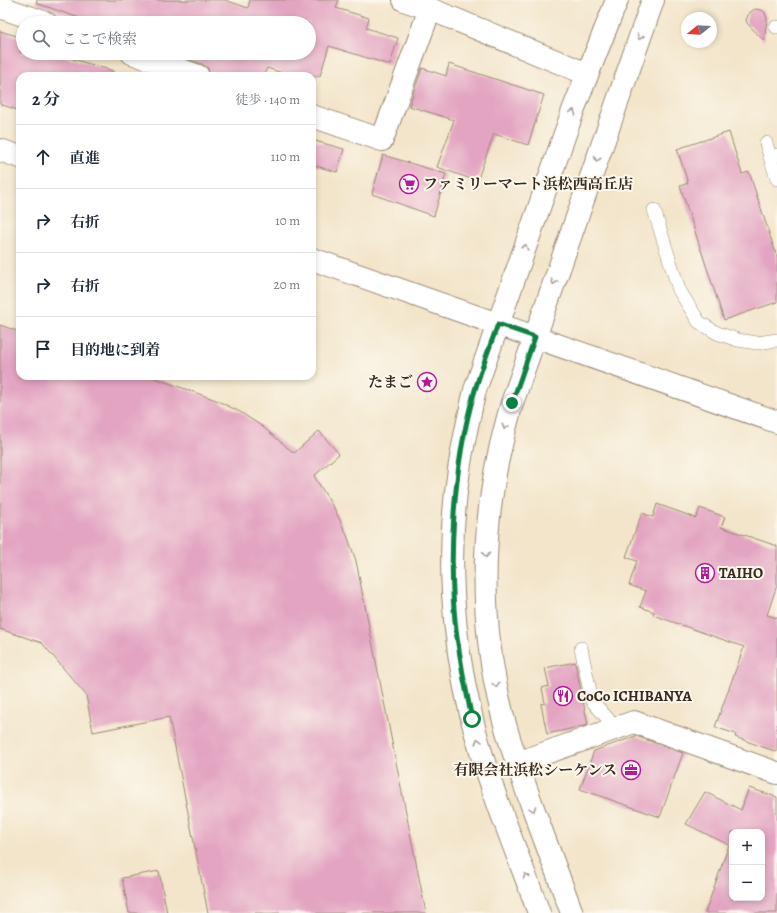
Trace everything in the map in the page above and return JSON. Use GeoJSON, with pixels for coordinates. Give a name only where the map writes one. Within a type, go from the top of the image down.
{"type":"FeatureCollection","features":[{"type":"Feature","properties":{"kind":"street"},"geometry":{"type":"LineString","coordinates":[[404,0],[430,9],[587,74]]}},
{"type":"Feature","properties":{"kind":"street"},"geometry":{"type":"LineString","coordinates":[[540,913],[492,785],[472,719],[463,678],[457,637],[454,596],[452,554],[454,520],[465,430],[475,390],[574,108],[617,0]]}},
{"type":"Feature","properties":{"kind":"street"},"geometry":{"type":"LineString","coordinates":[[572,913],[517,763],[502,713],[488,635],[486,557],[489,510],[501,441],[512,403],[653,0]]}},
{"type":"Feature","properties":{"kind":"street"},"geometry":{"type":"LineString","coordinates":[[0,7],[26,16]]}},
{"type":"Feature","properties":{"kind":"street"},"geometry":{"type":"LineString","coordinates":[[316,117],[382,140],[430,9]]}},
{"type":"Feature","properties":{"kind":"street"},"geometry":{"type":"LineString","coordinates":[[152,60],[187,72]]}},
{"type":"Feature","properties":{"kind":"street"},"geometry":{"type":"LineString","coordinates":[[0,150],[16,156]]}},
{"type":"Feature","properties":{"kind":"street"},"geometry":{"type":"LineString","coordinates":[[316,260],[777,422]]}},
{"type":"Feature","properties":{"kind":"street"},"geometry":{"type":"LineString","coordinates":[[517,763],[634,722],[777,773]]}},
{"type":"Feature","properties":{"kind":"lane"},"geometry":{"type":"LineString","coordinates":[[766,143],[774,156],[777,179]]}},
{"type":"Feature","properties":{"kind":"lane"},"geometry":{"type":"LineString","coordinates":[[654,210],[679,290],[699,322],[716,333],[738,340],[757,343],[777,340]]}},
{"type":"Feature","properties":{"kind":"lane"},"geometry":{"type":"LineString","coordinates":[[581,648],[592,701],[608,719]]}},
{"type":"Feature","properties":{"kind":"building"},"geometry":{"type":"Polygon","coordinates":[[[37,0],[225,0],[248,8],[250,0],[339,0],[336,8],[369,18],[366,28],[398,38],[390,65],[329,46],[320,76],[316,76],[316,72],[279,72],[267,68],[266,72],[209,72],[208,68],[202,64],[190,60],[316,60],[316,16],[74,16],[36,3],[37,0]]]}},
{"type":"Feature","properties":{"kind":"building"},"geometry":{"type":"Polygon","coordinates":[[[755,9],[762,10],[767,19],[764,41],[746,20],[749,13],[755,9]]]}},
{"type":"Feature","properties":{"kind":"building"},"geometry":{"type":"Polygon","coordinates":[[[0,31],[16,36],[16,60],[76,60],[113,71],[16,72],[16,110],[0,104],[0,31]]]}},
{"type":"Feature","properties":{"kind":"building"},"geometry":{"type":"Polygon","coordinates":[[[449,64],[544,95],[528,145],[494,134],[477,181],[437,167],[454,120],[409,106],[422,68],[446,76],[449,64]]]}},
{"type":"Feature","properties":{"kind":"building"},"geometry":{"type":"Polygon","coordinates":[[[729,132],[742,174],[749,172],[777,257],[777,302],[724,320],[680,186],[688,183],[677,149],[729,132]]]}},
{"type":"Feature","properties":{"kind":"building"},"geometry":{"type":"Polygon","coordinates":[[[316,141],[344,149],[337,172],[316,166],[316,141]]]}},
{"type":"Feature","properties":{"kind":"building","name":"ファミリーマート浜松西高丘店"},"geometry":{"type":"Polygon","coordinates":[[[383,155],[446,174],[434,216],[372,194],[383,155]]]}},
{"type":"Feature","properties":{"kind":"building"},"geometry":{"type":"Polygon","coordinates":[[[0,325],[16,331],[16,380],[160,380],[216,400],[240,412],[263,427],[294,453],[319,431],[339,454],[314,476],[335,510],[347,535],[356,561],[426,913],[208,913],[169,717],[93,732],[86,695],[42,643],[0,629],[0,325]]]}},
{"type":"Feature","properties":{"kind":"building","name":"TAIHO"},"geometry":{"type":"Polygon","coordinates":[[[657,504],[696,518],[700,508],[725,517],[721,527],[777,546],[777,585],[767,615],[777,618],[777,752],[735,737],[736,734],[715,727],[744,647],[653,615],[654,612],[640,607],[646,591],[629,585],[637,561],[626,557],[642,513],[653,517],[657,504]]]}},
{"type":"Feature","properties":{"kind":"building","name":"CoCo ICHIBANYA"},"geometry":{"type":"Polygon","coordinates":[[[575,662],[588,725],[547,734],[541,704],[545,703],[542,688],[549,686],[545,668],[575,662]]]}},
{"type":"Feature","properties":{"kind":"building"},"geometry":{"type":"Polygon","coordinates":[[[636,736],[683,753],[660,817],[580,789],[594,751],[636,736]]]}},
{"type":"Feature","properties":{"kind":"building"},"geometry":{"type":"Polygon","coordinates":[[[749,788],[777,797],[777,913],[705,913],[729,845],[686,824],[705,792],[741,810],[749,788]]]}},
{"type":"Feature","properties":{"kind":"building"},"geometry":{"type":"Polygon","coordinates":[[[159,871],[167,913],[129,913],[122,878],[159,871]]]}},
{"type":"Feature","properties":{"kind":"place","name":"ファミリーマート浜松西高丘店"},"geometry":{"type":"Point","coordinates":[409,184]}},
{"type":"Feature","properties":{"kind":"place","name":"たまご"},"geometry":{"type":"Point","coordinates":[427,382]}},
{"type":"Feature","properties":{"kind":"place","name":"TAIHO"},"geometry":{"type":"Point","coordinates":[705,573]}},
{"type":"Feature","properties":{"kind":"place","name":"CoCo ICHIBANYA"},"geometry":{"type":"Point","coordinates":[563,696]}},
{"type":"Feature","properties":{"kind":"place","name":"有限会社浜松シーケンス"},"geometry":{"type":"Point","coordinates":[631,770]}},
{"type":"Feature","properties":{"kind":"route"},"geometry":{"type":"LineString","coordinates":[[472,719],[463,678],[457,637],[452,554],[454,513],[465,430],[475,390],[498,324],[535,337],[512,403]]}}]}
